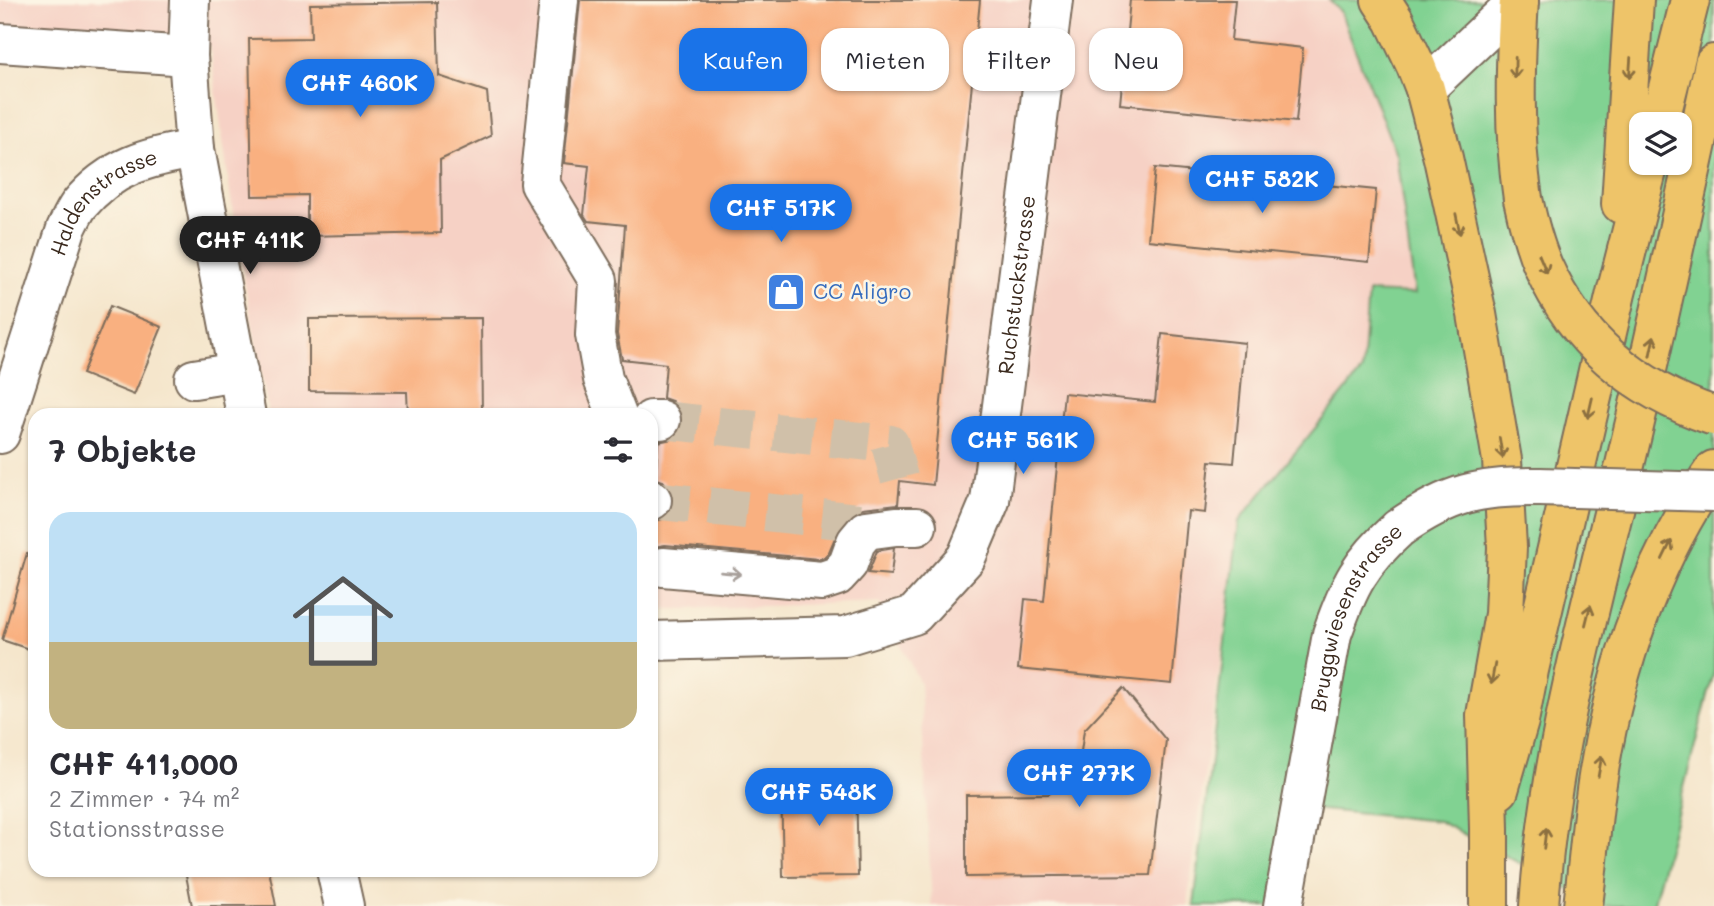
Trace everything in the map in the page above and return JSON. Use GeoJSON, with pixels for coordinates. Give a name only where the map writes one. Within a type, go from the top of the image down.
{"type":"FeatureCollection","features":[{"type":"Feature","properties":{"kind":"highway"},"geometry":{"type":"LineString","coordinates":[[1381,0],[1408,48],[1425,89],[1477,314],[1503,460],[1507,547],[1504,614],[1486,715],[1489,906]]}},
{"type":"Feature","properties":{"kind":"highway"},"geometry":{"type":"LineString","coordinates":[[1519,0],[1515,96],[1519,173],[1530,229],[1542,264],[1569,314],[1629,375],[1673,401],[1714,416]]}},
{"type":"Feature","properties":{"kind":"highway"},"geometry":{"type":"LineString","coordinates":[[1616,293],[1634,0]]}},
{"type":"Feature","properties":{"kind":"highway"},"geometry":{"type":"LineString","coordinates":[[1662,112],[1690,0]]}},
{"type":"Feature","properties":{"kind":"highway"},"geometry":{"type":"LineString","coordinates":[[1539,906],[1542,859],[1554,777],[1574,676],[1641,399],[1714,64]]}},
{"type":"Feature","properties":{"kind":"highway"},"geometry":{"type":"LineString","coordinates":[[1489,829],[1518,721],[1616,293],[1646,175]]}},
{"type":"Feature","properties":{"kind":"highway"},"geometry":{"type":"LineString","coordinates":[[1583,906],[1592,821],[1616,688],[1647,593],[1667,547],[1688,508],[1714,470]]}},
{"type":"Feature","properties":{"kind":"street","name":"Haldenstrasse"},"geometry":{"type":"LineString","coordinates":[[0,433],[66,229],[78,206],[96,187],[118,171],[158,156],[195,149],[188,55],[190,0]]}},
{"type":"Feature","properties":{"kind":"street"},"geometry":{"type":"LineString","coordinates":[[559,0],[540,184],[598,280],[595,335],[603,379],[614,408]]}},
{"type":"Feature","properties":{"kind":"street","name":"Ruchstuckstrasse"},"geometry":{"type":"LineString","coordinates":[[658,641],[845,636],[914,615],[966,558],[990,500],[1053,0]]}},
{"type":"Feature","properties":{"kind":"street"},"geometry":{"type":"LineString","coordinates":[[1425,89],[1519,0]]}},
{"type":"Feature","properties":{"kind":"street"},"geometry":{"type":"LineString","coordinates":[[0,43],[188,55]]}},
{"type":"Feature","properties":{"kind":"street"},"geometry":{"type":"LineString","coordinates":[[195,149],[245,408]]}},
{"type":"Feature","properties":{"kind":"street"},"geometry":{"type":"LineString","coordinates":[[194,379],[238,372]]}},
{"type":"Feature","properties":{"kind":"street","name":"Bruggwiesenstrasse"},"geometry":{"type":"LineString","coordinates":[[1283,906],[1332,634],[1357,574],[1399,528],[1445,500],[1489,489],[1531,486],[1714,492]]}},
{"type":"Feature","properties":{"kind":"street"},"geometry":{"type":"LineString","coordinates":[[663,567],[822,581],[837,576],[848,564],[856,542],[866,530],[906,526]]}},
{"type":"Feature","properties":{"kind":"street"},"geometry":{"type":"LineString","coordinates":[[338,877],[344,906]]}},
{"type":"Feature","properties":{"kind":"shaded area"},"geometry":{"type":"Polygon","coordinates":[[[0,0],[1329,0],[1340,11],[1396,154],[1415,295],[1368,292],[1362,371],[1239,521],[1187,906],[932,906],[920,683],[879,602],[658,610],[658,408],[268,408],[236,235],[210,46],[0,32],[0,0]]]}},
{"type":"Feature","properties":{"kind":"green space"},"geometry":{"type":"Polygon","coordinates":[[[1329,0],[1714,0],[1714,672],[1653,906],[1601,906],[1439,821],[1301,808],[1283,906],[1194,906],[1239,521],[1362,371],[1368,292],[1415,294],[1396,154],[1340,11],[1329,0]]]}},
{"type":"Feature","properties":{"kind":"building","name":"CC Aligro"},"geometry":{"type":"Polygon","coordinates":[[[580,0],[980,0],[977,28],[963,28],[963,91],[971,91],[933,485],[900,481],[898,504],[863,508],[850,515],[839,528],[829,552],[819,559],[658,546],[658,520],[663,519],[671,510],[674,501],[671,489],[658,480],[658,442],[672,439],[680,430],[683,419],[680,409],[672,401],[663,398],[666,364],[622,359],[617,334],[625,225],[588,221],[584,215],[589,166],[564,163],[580,0]]]}},
{"type":"Feature","properties":{"kind":"building"},"geometry":{"type":"Polygon","coordinates":[[[1130,0],[1235,0],[1231,40],[1303,48],[1296,122],[1120,104],[1121,91],[1183,91],[1183,28],[1127,28],[1130,0]]]}},
{"type":"Feature","properties":{"kind":"building"},"geometry":{"type":"Polygon","coordinates":[[[437,2],[439,76],[487,92],[491,136],[440,160],[441,233],[307,236],[307,195],[252,196],[249,39],[311,38],[310,4],[437,2]]]}},
{"type":"Feature","properties":{"kind":"building"},"geometry":{"type":"Polygon","coordinates":[[[1155,168],[1376,190],[1369,262],[1148,240],[1155,168]]]}},
{"type":"Feature","properties":{"kind":"building"},"geometry":{"type":"Polygon","coordinates":[[[110,306],[162,327],[134,395],[82,374],[110,306]]]}},
{"type":"Feature","properties":{"kind":"building"},"geometry":{"type":"Polygon","coordinates":[[[481,318],[482,408],[408,408],[407,392],[309,391],[309,319],[481,318]]]}},
{"type":"Feature","properties":{"kind":"building"},"geometry":{"type":"Polygon","coordinates":[[[1162,334],[1245,343],[1234,463],[1210,461],[1205,513],[1188,511],[1172,684],[1018,669],[1025,599],[1044,601],[1064,393],[1155,402],[1162,334]]]}},
{"type":"Feature","properties":{"kind":"building"},"geometry":{"type":"Polygon","coordinates":[[[894,548],[891,575],[868,573],[877,551],[894,548]]]}},
{"type":"Feature","properties":{"kind":"building"},"geometry":{"type":"Polygon","coordinates":[[[27,553],[28,553],[28,649],[2,640],[27,553]]]}},
{"type":"Feature","properties":{"kind":"building"},"geometry":{"type":"Polygon","coordinates":[[[1123,688],[1166,740],[1150,875],[966,877],[966,795],[1049,794],[1079,766],[1084,730],[1123,688]]]}},
{"type":"Feature","properties":{"kind":"building"},"geometry":{"type":"Polygon","coordinates":[[[856,779],[858,876],[783,877],[781,780],[856,779]]]}},
{"type":"Feature","properties":{"kind":"building"},"geometry":{"type":"Polygon","coordinates":[[[186,877],[270,877],[276,906],[192,906],[186,877]]]}},
{"type":"Feature","properties":{"kind":"tunnel"},"geometry":{"type":"LineString","coordinates":[[661,420],[890,444],[900,481]]}},
{"type":"Feature","properties":{"kind":"tunnel"},"geometry":{"type":"LineString","coordinates":[[658,501],[896,526]]}},
{"type":"Feature","properties":{"kind":"place","name":"CC Aligro"},"geometry":{"type":"Point","coordinates":[786,292]}}]}
